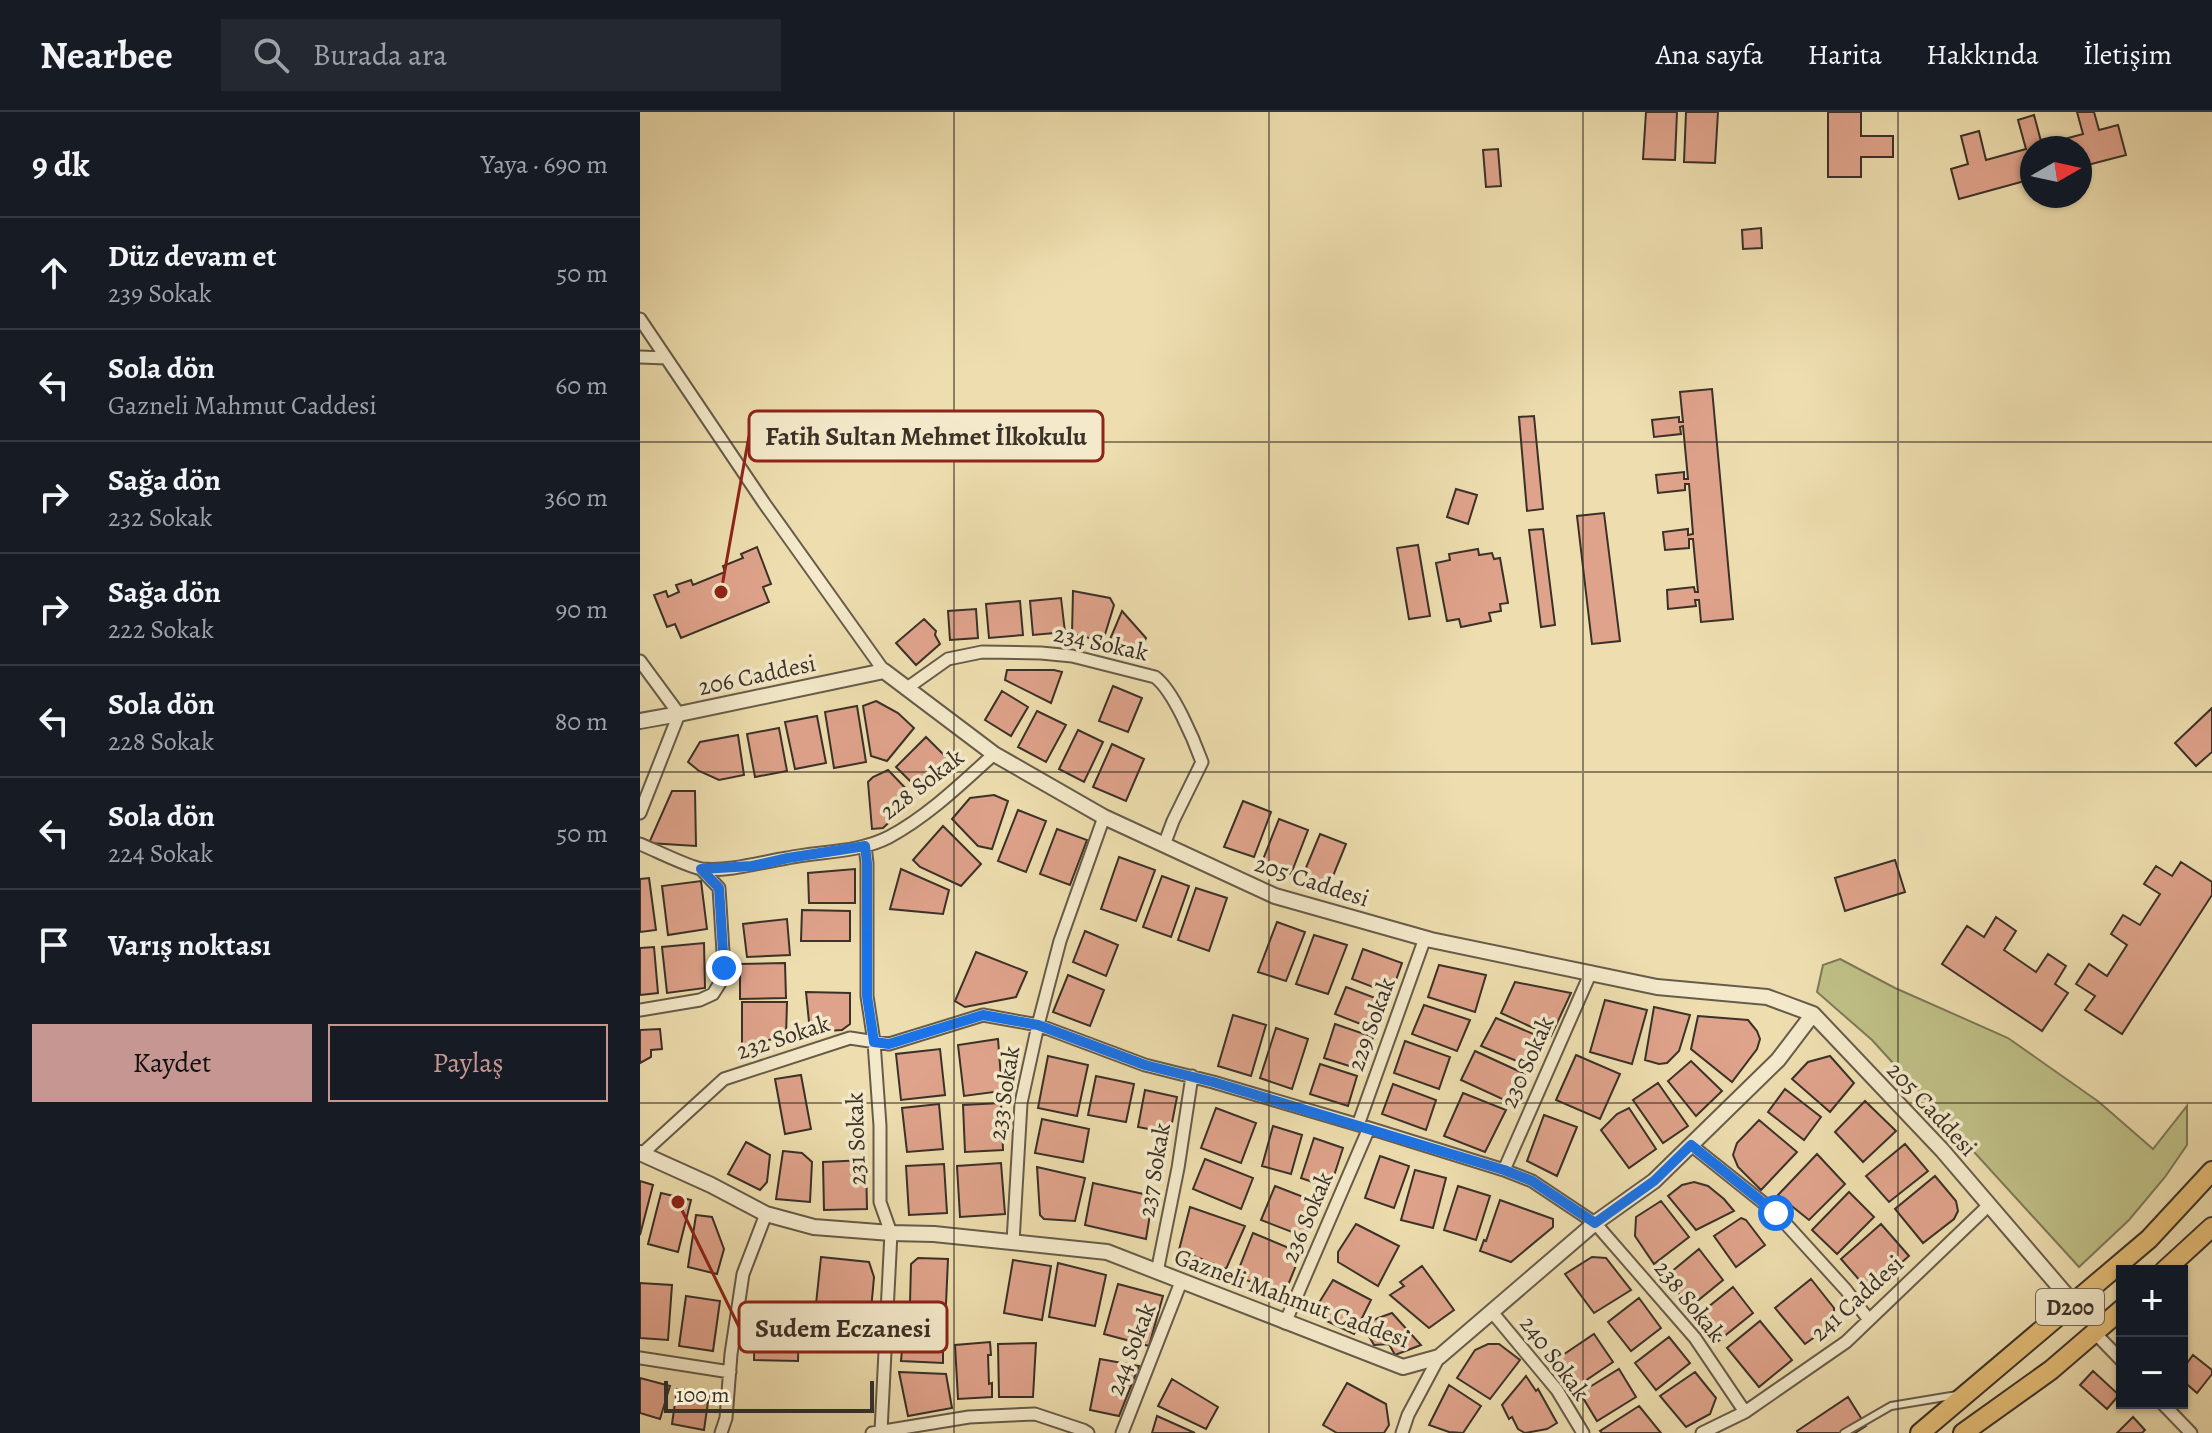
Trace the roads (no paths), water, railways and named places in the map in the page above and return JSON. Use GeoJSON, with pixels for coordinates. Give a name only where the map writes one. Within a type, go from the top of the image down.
{"type":"FeatureCollection","features":[{"type":"Feature","properties":{"kind":"highway","name":"D200"},"geometry":{"type":"LineString","coordinates":[[1920,1433],[2149,1239],[2212,1171]]}},
{"type":"Feature","properties":{"kind":"highway"},"geometry":{"type":"LineString","coordinates":[[2171,1265],[2212,1227]]}},
{"type":"Feature","properties":{"kind":"highway","name":"D200"},"geometry":{"type":"LineString","coordinates":[[1963,1433],[2051,1370],[2116,1314]]}},
{"type":"Feature","properties":{"kind":"street","name":"205 Caddesi"},"geometry":{"type":"LineString","coordinates":[[640,319],[764,503],[884,671],[994,754],[1104,817],[1275,896],[1425,938],[1657,987],[1767,997],[1813,1014],[1942,1150],[2074,1304]]}},
{"type":"Feature","properties":{"kind":"street"},"geometry":{"type":"LineString","coordinates":[[640,357],[666,358]]}},
{"type":"Feature","properties":{"kind":"street","name":"234 Sokak"},"geometry":{"type":"LineString","coordinates":[[907,688],[948,659],[982,652],[1072,656],[1155,677],[1164,684],[1193,736],[1202,762],[1164,845]]}},
{"type":"Feature","properties":{"kind":"street"},"geometry":{"type":"LineString","coordinates":[[640,661],[679,714],[640,813]]}},
{"type":"Feature","properties":{"kind":"street","name":"206 Caddesi"},"geometry":{"type":"LineString","coordinates":[[640,721],[884,671]]}},
{"type":"Feature","properties":{"kind":"street","name":"228 Sokak"},"geometry":{"type":"LineString","coordinates":[[640,844],[701,869],[752,866],[865,846],[906,827],[945,798],[994,754]]}},
{"type":"Feature","properties":{"kind":"street","name":"233 Sokak"},"geometry":{"type":"LineString","coordinates":[[1013,1242],[1021,1103],[1060,941],[1104,817]]}},
{"type":"Feature","properties":{"kind":"street","name":"231 Sokak"},"geometry":{"type":"LineString","coordinates":[[865,846],[867,996],[880,1126],[880,1202],[891,1233],[876,1432]]}},
{"type":"Feature","properties":{"kind":"street"},"geometry":{"type":"LineString","coordinates":[[640,1010],[700,1000],[713,994],[720,983],[724,968],[719,888],[701,869]]}},
{"type":"Feature","properties":{"kind":"street","name":"229 Sokak"},"geometry":{"type":"LineString","coordinates":[[1364,1127],[1425,938]]}},
{"type":"Feature","properties":{"kind":"street","name":"230 Sokak"},"geometry":{"type":"LineString","coordinates":[[1504,1170],[1591,972]]}},
{"type":"Feature","properties":{"kind":"street","name":"Gazneli Mahmut Caddesi"},"geometry":{"type":"LineString","coordinates":[[641,1153],[766,1214],[814,1227],[934,1234],[1107,1252],[1403,1367],[1439,1357],[1595,1223],[1654,1181],[1778,1060],[1813,1014]]}},
{"type":"Feature","properties":{"kind":"street","name":"232 Sokak"},"geometry":{"type":"LineString","coordinates":[[641,1153],[724,1079],[850,1038],[889,1044],[983,1015],[1038,1025],[1145,1065],[1192,1076],[1504,1170],[1532,1181],[1595,1223]]}},
{"type":"Feature","properties":{"kind":"street","name":"237 Sokak"},"geometry":{"type":"LineString","coordinates":[[1157,1272],[1192,1076]]}},
{"type":"Feature","properties":{"kind":"street","name":"236 Sokak"},"geometry":{"type":"LineString","coordinates":[[1285,1323],[1364,1127]]}},
{"type":"Feature","properties":{"kind":"street"},"geometry":{"type":"LineString","coordinates":[[1691,1145],[1776,1213],[1869,1320]]}},
{"type":"Feature","properties":{"kind":"street","name":"241 Caddesi"},"geometry":{"type":"LineString","coordinates":[[1702,1433],[1745,1412],[1846,1342],[1989,1205]]}},
{"type":"Feature","properties":{"kind":"street"},"geometry":{"type":"LineString","coordinates":[[721,1433],[726,1418],[743,1274],[766,1214]]}},
{"type":"Feature","properties":{"kind":"street","name":"238 Sokak"},"geometry":{"type":"LineString","coordinates":[[1595,1223],[1695,1338],[1745,1412]]}},
{"type":"Feature","properties":{"kind":"street","name":"244 Sokak"},"geometry":{"type":"LineString","coordinates":[[1122,1433],[1181,1282]]}},
{"type":"Feature","properties":{"kind":"street","name":"240 Sokak"},"geometry":{"type":"LineString","coordinates":[[1492,1312],[1557,1390],[1583,1433]]}},
{"type":"Feature","properties":{"kind":"street"},"geometry":{"type":"LineString","coordinates":[[2095,1333],[2116,1355]]}},
{"type":"Feature","properties":{"kind":"street"},"geometry":{"type":"LineString","coordinates":[[1402,1433],[1408,1415],[1439,1357]]}},
{"type":"Feature","properties":{"kind":"street"},"geometry":{"type":"LineString","coordinates":[[640,1358],[730,1372]]}},
{"type":"Feature","properties":{"kind":"street"},"geometry":{"type":"LineString","coordinates":[[2168,1409],[2191,1433]]}},
{"type":"Feature","properties":{"kind":"street"},"geometry":{"type":"LineString","coordinates":[[876,1432],[969,1417],[1035,1414],[1088,1433]]}},
{"type":"Feature","properties":{"kind":"lane"},"geometry":{"type":"LineString","coordinates":[[1844,1433],[1891,1406],[1969,1393]]}},
{"type":"Feature","properties":{"kind":"place","name":"Fatih Sultan Mehmet İlkokulu"},"geometry":{"type":"Point","coordinates":[721,592]}},
{"type":"Feature","properties":{"kind":"place","name":"Sudem Eczanesi"},"geometry":{"type":"Point","coordinates":[678,1202]}}]}
